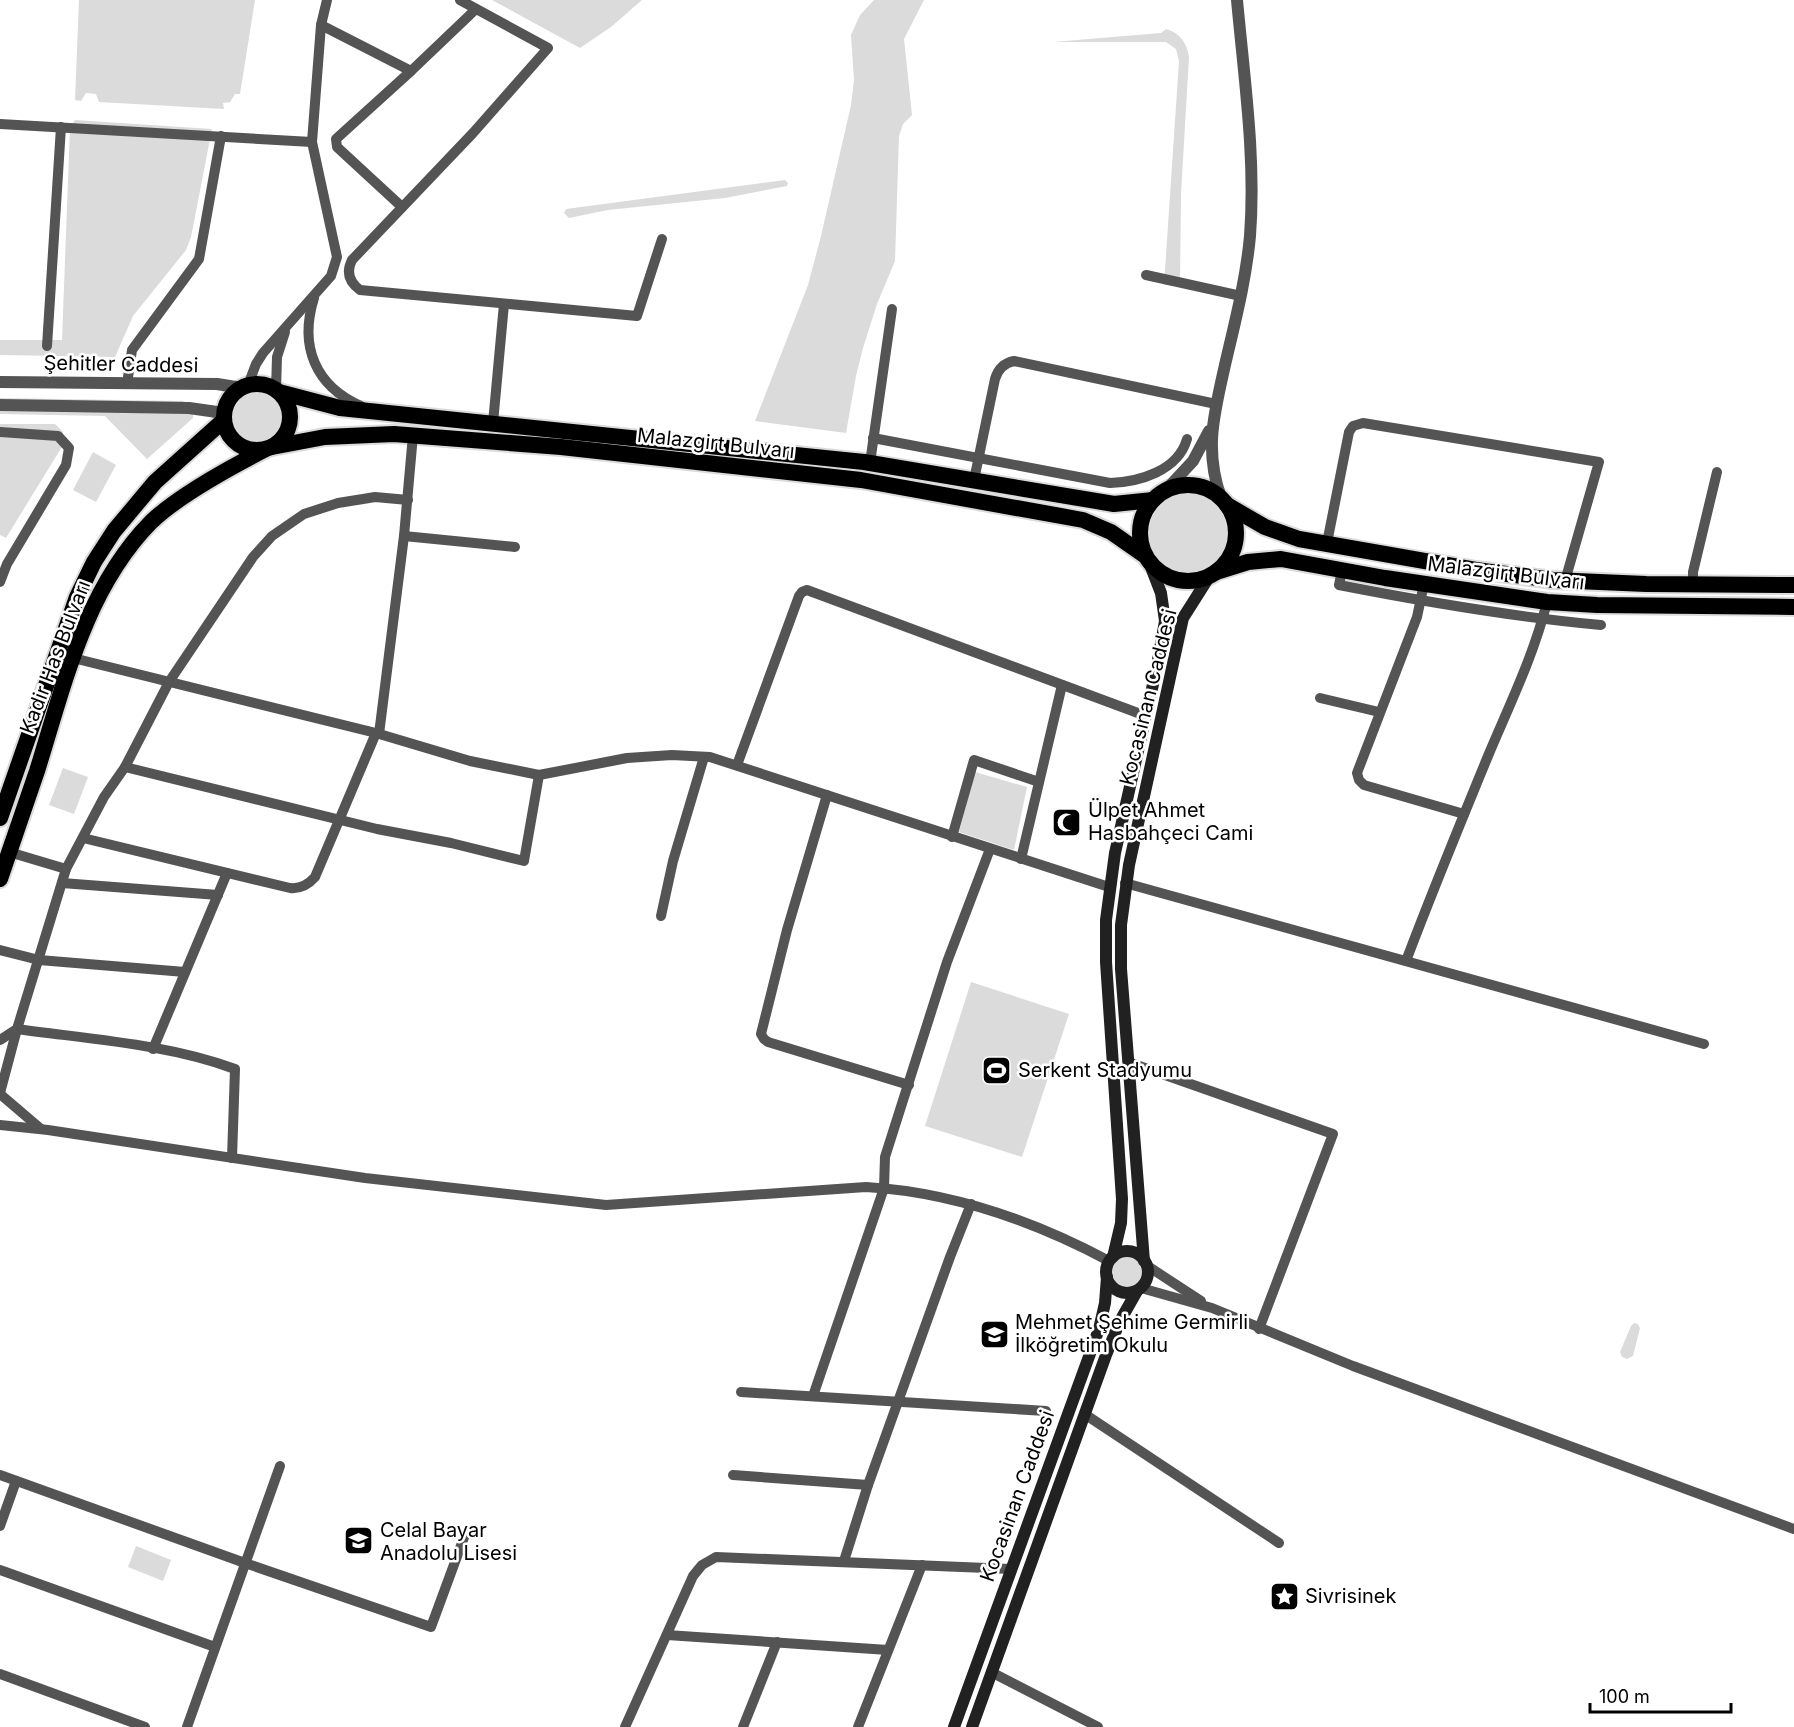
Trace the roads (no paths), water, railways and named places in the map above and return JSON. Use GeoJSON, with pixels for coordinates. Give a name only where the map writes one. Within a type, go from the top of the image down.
{"type":"FeatureCollection","features":[{"type":"Feature","properties":{"kind":"highway"},"geometry":{"type":"LineString","coordinates":[[263,385],[277,391],[287,403],[290,422],[282,439],[269,448],[253,450],[236,442],[228,432],[224,416],[232,395],[245,386],[263,385]]}},
{"type":"Feature","properties":{"kind":"highway","name":"Malazgirt Bulvarı"},"geometry":{"type":"LineString","coordinates":[[277,391],[340,408],[870,463],[1114,504],[1159,495]]}},
{"type":"Feature","properties":{"kind":"highway","name":"Kadir Has Bulvarı"},"geometry":{"type":"LineString","coordinates":[[0,818],[69,619],[94,562],[114,531],[155,482],[224,416]]}},
{"type":"Feature","properties":{"kind":"highway","name":"Malazgirt Bulvarı"},"geometry":{"type":"LineString","coordinates":[[269,448],[344,435],[413,435],[561,447],[861,480],[1083,519],[1111,532],[1146,558]]}},
{"type":"Feature","properties":{"kind":"highway","name":"Kadir Has Bulvarı"},"geometry":{"type":"LineString","coordinates":[[0,879],[73,658],[100,592],[118,562],[140,534],[166,509],[238,464],[269,448]]}},
{"type":"Feature","properties":{"kind":"highway"},"geometry":{"type":"LineString","coordinates":[[1182,485],[1199,486],[1224,502],[1234,520],[1235,545],[1228,560],[1213,575],[1193,582],[1176,580],[1161,574],[1146,558],[1140,538],[1140,522],[1159,495],[1182,485]]}},
{"type":"Feature","properties":{"kind":"highway","name":"Malazgirt Bulvarı"},"geometry":{"type":"LineString","coordinates":[[1224,502],[1252,520],[1299,539],[1476,570],[1565,581],[1794,585]]}},
{"type":"Feature","properties":{"kind":"highway","name":"Malazgirt Bulvarı"},"geometry":{"type":"LineString","coordinates":[[1213,575],[1237,564],[1281,559],[1424,584],[1547,602],[1597,606],[1794,608]]}},
{"type":"Feature","properties":{"kind":"main road","name":"Kocasinan Caddesi"},"geometry":{"type":"LineString","coordinates":[[1111,1259],[1121,1223],[1122,1199],[1106,962],[1106,920],[1115,853],[1165,621],[1161,593],[1146,558]]}},
{"type":"Feature","properties":{"kind":"main road","name":"Kocasinan Caddesi"},"geometry":{"type":"LineString","coordinates":[[1145,1263],[1121,947],[1125,883],[1183,618],[1213,575]]}},
{"type":"Feature","properties":{"kind":"main road"},"geometry":{"type":"LineString","coordinates":[[1128,1252],[1138,1255],[1145,1263],[1147,1279],[1139,1289],[1121,1292],[1112,1286],[1107,1277],[1111,1259],[1128,1252]]}},
{"type":"Feature","properties":{"kind":"main road","name":"Kocasinan Caddesi"},"geometry":{"type":"LineString","coordinates":[[954,1727],[1099,1329],[1107,1277]]}},
{"type":"Feature","properties":{"kind":"main road","name":"Kocasinan Caddesi"},"geometry":{"type":"LineString","coordinates":[[972,1727],[1113,1337],[1139,1289]]}},
{"type":"Feature","properties":{"kind":"street"},"geometry":{"type":"LineString","coordinates":[[245,386],[256,364],[331,276],[336,257],[312,142],[321,25],[327,0]]}},
{"type":"Feature","properties":{"kind":"street"},"geometry":{"type":"LineString","coordinates":[[460,0],[548,48],[473,133],[352,260],[348,273],[353,285],[360,290],[638,316],[662,239]]}},
{"type":"Feature","properties":{"kind":"street"},"geometry":{"type":"LineString","coordinates":[[1224,502],[1212,465],[1212,424],[1241,296],[1250,234],[1248,132],[1237,0]]}},
{"type":"Feature","properties":{"kind":"street"},"geometry":{"type":"LineString","coordinates":[[402,207],[337,147],[335,141],[337,136],[411,71],[476,9]]}},
{"type":"Feature","properties":{"kind":"street"},"geometry":{"type":"LineString","coordinates":[[321,25],[411,71]]}},
{"type":"Feature","properties":{"kind":"street"},"geometry":{"type":"LineString","coordinates":[[0,124],[312,142]]}},
{"type":"Feature","properties":{"kind":"street"},"geometry":{"type":"LineString","coordinates":[[47,346],[61,127]]}},
{"type":"Feature","properties":{"kind":"street"},"geometry":{"type":"LineString","coordinates":[[127,384],[132,350],[199,259],[221,136]]}},
{"type":"Feature","properties":{"kind":"street"},"geometry":{"type":"LineString","coordinates":[[333,268],[348,273]]}},
{"type":"Feature","properties":{"kind":"street"},"geometry":{"type":"LineString","coordinates":[[1146,274],[1241,296]]}},
{"type":"Feature","properties":{"kind":"street"},"geometry":{"type":"LineString","coordinates":[[314,296],[309,314],[308,334],[309,349],[315,366],[337,392],[355,404],[375,412]]}},
{"type":"Feature","properties":{"kind":"street"},"geometry":{"type":"LineString","coordinates":[[493,423],[504,304]]}},
{"type":"Feature","properties":{"kind":"street"},"geometry":{"type":"LineString","coordinates":[[870,463],[892,309]]}},
{"type":"Feature","properties":{"kind":"street"},"geometry":{"type":"LineString","coordinates":[[277,391],[277,357],[287,327]]}},
{"type":"Feature","properties":{"kind":"street"},"geometry":{"type":"LineString","coordinates":[[974,480],[994,379],[999,369],[1010,362],[1216,404]]}},
{"type":"Feature","properties":{"kind":"street","name":"Şehitler Caddesi"},"geometry":{"type":"LineString","coordinates":[[0,382],[245,386]]}},
{"type":"Feature","properties":{"kind":"street"},"geometry":{"type":"LineString","coordinates":[[0,405],[189,408],[224,416]]}},
{"type":"Feature","properties":{"kind":"street"},"geometry":{"type":"LineString","coordinates":[[1327,543],[1349,432],[1353,426],[1363,423],[1599,462],[1565,581]]}},
{"type":"Feature","properties":{"kind":"street"},"geometry":{"type":"LineString","coordinates":[[1159,495],[1193,461],[1212,424]]}},
{"type":"Feature","properties":{"kind":"street"},"geometry":{"type":"LineString","coordinates":[[0,432],[58,436],[69,448],[66,465],[3,562],[0,582]]}},
{"type":"Feature","properties":{"kind":"street"},"geometry":{"type":"LineString","coordinates":[[82,838],[290,888],[305,886],[315,877],[377,734],[404,536],[413,435]]}},
{"type":"Feature","properties":{"kind":"street"},"geometry":{"type":"LineString","coordinates":[[873,438],[1099,482],[1120,482],[1146,477],[1165,467],[1184,449],[1187,439]]}},
{"type":"Feature","properties":{"kind":"street"},"geometry":{"type":"LineString","coordinates":[[1693,585],[1693,572],[1717,472]]}},
{"type":"Feature","properties":{"kind":"street"},"geometry":{"type":"LineString","coordinates":[[41,1130],[0,1094],[17,1029],[66,869],[104,796],[124,767],[169,682],[253,556],[282,528],[304,514],[338,503],[375,497],[408,500]]}},
{"type":"Feature","properties":{"kind":"street"},"geometry":{"type":"LineString","coordinates":[[404,536],[515,548]]}},
{"type":"Feature","properties":{"kind":"street"},"geometry":{"type":"LineString","coordinates":[[1342,570],[1340,585],[1542,620],[1601,625]]}},
{"type":"Feature","properties":{"kind":"street"},"geometry":{"type":"LineString","coordinates":[[1424,584],[1422,601],[1357,769],[1359,780],[1368,787],[1464,813]]}},
{"type":"Feature","properties":{"kind":"street"},"geometry":{"type":"LineString","coordinates":[[737,765],[799,596],[804,590],[1146,716]]}},
{"type":"Feature","properties":{"kind":"street"},"geometry":{"type":"LineString","coordinates":[[1406,961],[1464,813],[1526,666],[1547,602]]}},
{"type":"Feature","properties":{"kind":"street"},"geometry":{"type":"LineString","coordinates":[[73,658],[377,734],[470,761],[539,775],[627,758],[672,755],[705,757],[737,765],[1109,887]]}},
{"type":"Feature","properties":{"kind":"street"},"geometry":{"type":"LineString","coordinates":[[1021,859],[1062,684]]}},
{"type":"Feature","properties":{"kind":"street"},"geometry":{"type":"LineString","coordinates":[[1320,698],[1379,712]]}},
{"type":"Feature","properties":{"kind":"street"},"geometry":{"type":"LineString","coordinates":[[661,916],[673,861],[705,757]]}},
{"type":"Feature","properties":{"kind":"street"},"geometry":{"type":"LineString","coordinates":[[952,837],[974,760],[1039,782]]}},
{"type":"Feature","properties":{"kind":"street"},"geometry":{"type":"LineString","coordinates":[[124,767],[340,820],[524,861],[539,775]]}},
{"type":"Feature","properties":{"kind":"street"},"geometry":{"type":"LineString","coordinates":[[827,795],[787,930],[761,1034],[768,1042],[909,1085]]}},
{"type":"Feature","properties":{"kind":"street"},"geometry":{"type":"LineString","coordinates":[[813,1396],[884,1188],[885,1157],[950,953],[990,849]]}},
{"type":"Feature","properties":{"kind":"street"},"geometry":{"type":"LineString","coordinates":[[9,852],[66,869]]}},
{"type":"Feature","properties":{"kind":"street"},"geometry":{"type":"LineString","coordinates":[[153,1049],[227,873]]}},
{"type":"Feature","properties":{"kind":"street"},"geometry":{"type":"LineString","coordinates":[[62,883],[218,895]]}},
{"type":"Feature","properties":{"kind":"street"},"geometry":{"type":"LineString","coordinates":[[1125,883],[1704,1044]]}},
{"type":"Feature","properties":{"kind":"street"},"geometry":{"type":"LineString","coordinates":[[0,950],[39,960],[185,972]]}},
{"type":"Feature","properties":{"kind":"street"},"geometry":{"type":"LineString","coordinates":[[0,1040],[17,1029],[153,1049],[202,1058],[235,1069],[232,1158]]}},
{"type":"Feature","properties":{"kind":"street"},"geometry":{"type":"LineString","coordinates":[[1128,1062],[1333,1134],[1259,1329]]}},
{"type":"Feature","properties":{"kind":"street"},"geometry":{"type":"LineString","coordinates":[[0,1125],[365,1178],[606,1205],[866,1186],[884,1188],[971,1204],[1034,1225],[1111,1259]]}},
{"type":"Feature","properties":{"kind":"street"},"geometry":{"type":"LineString","coordinates":[[844,1561],[868,1485],[971,1204]]}},
{"type":"Feature","properties":{"kind":"street"},"geometry":{"type":"LineString","coordinates":[[1145,1263],[1212,1308]]}},
{"type":"Feature","properties":{"kind":"street"},"geometry":{"type":"LineString","coordinates":[[1139,1289],[1212,1308],[1353,1366],[1794,1528]]}},
{"type":"Feature","properties":{"kind":"street"},"geometry":{"type":"LineString","coordinates":[[741,1392],[1046,1411]]}},
{"type":"Feature","properties":{"kind":"street"},"geometry":{"type":"LineString","coordinates":[[1086,1415],[1279,1543]]}},
{"type":"Feature","properties":{"kind":"street"},"geometry":{"type":"LineString","coordinates":[[187,1727],[280,1466]]}},
{"type":"Feature","properties":{"kind":"street"},"geometry":{"type":"LineString","coordinates":[[0,1475],[431,1627],[466,1532]]}},
{"type":"Feature","properties":{"kind":"street"},"geometry":{"type":"LineString","coordinates":[[733,1475],[868,1485]]}},
{"type":"Feature","properties":{"kind":"street"},"geometry":{"type":"LineString","coordinates":[[0,1526],[16,1481]]}},
{"type":"Feature","properties":{"kind":"street"},"geometry":{"type":"LineString","coordinates":[[625,1727],[693,1576],[702,1565],[716,1557],[1011,1569]]}},
{"type":"Feature","properties":{"kind":"street"},"geometry":{"type":"LineString","coordinates":[[858,1727],[922,1565]]}},
{"type":"Feature","properties":{"kind":"street"},"geometry":{"type":"LineString","coordinates":[[0,1570],[215,1647]]}},
{"type":"Feature","properties":{"kind":"street"},"geometry":{"type":"LineString","coordinates":[[667,1635],[888,1650]]}},
{"type":"Feature","properties":{"kind":"street"},"geometry":{"type":"LineString","coordinates":[[742,1727],[777,1642]]}},
{"type":"Feature","properties":{"kind":"street"},"geometry":{"type":"LineString","coordinates":[[991,1672],[1098,1727]]}},
{"type":"Feature","properties":{"kind":"street"},"geometry":{"type":"LineString","coordinates":[[0,1674],[145,1727]]}},
{"type":"Feature","properties":{"kind":"place","name":"Ülpet Ahmet Hasbahçeci Cami"},"geometry":{"type":"Point","coordinates":[1067,822]}},
{"type":"Feature","properties":{"kind":"place","name":"Serkent Stadyumu"},"geometry":{"type":"Point","coordinates":[997,1070]}},
{"type":"Feature","properties":{"kind":"place","name":"Mehmet Şehime Germirli İlköğretim Okulu"},"geometry":{"type":"Point","coordinates":[994,1334]}},
{"type":"Feature","properties":{"kind":"place","name":"Celal Bayar Anadolu Lisesi"},"geometry":{"type":"Point","coordinates":[359,1541]}},
{"type":"Feature","properties":{"kind":"place","name":"Sivrisinek"},"geometry":{"type":"Point","coordinates":[1284,1596]}}]}
